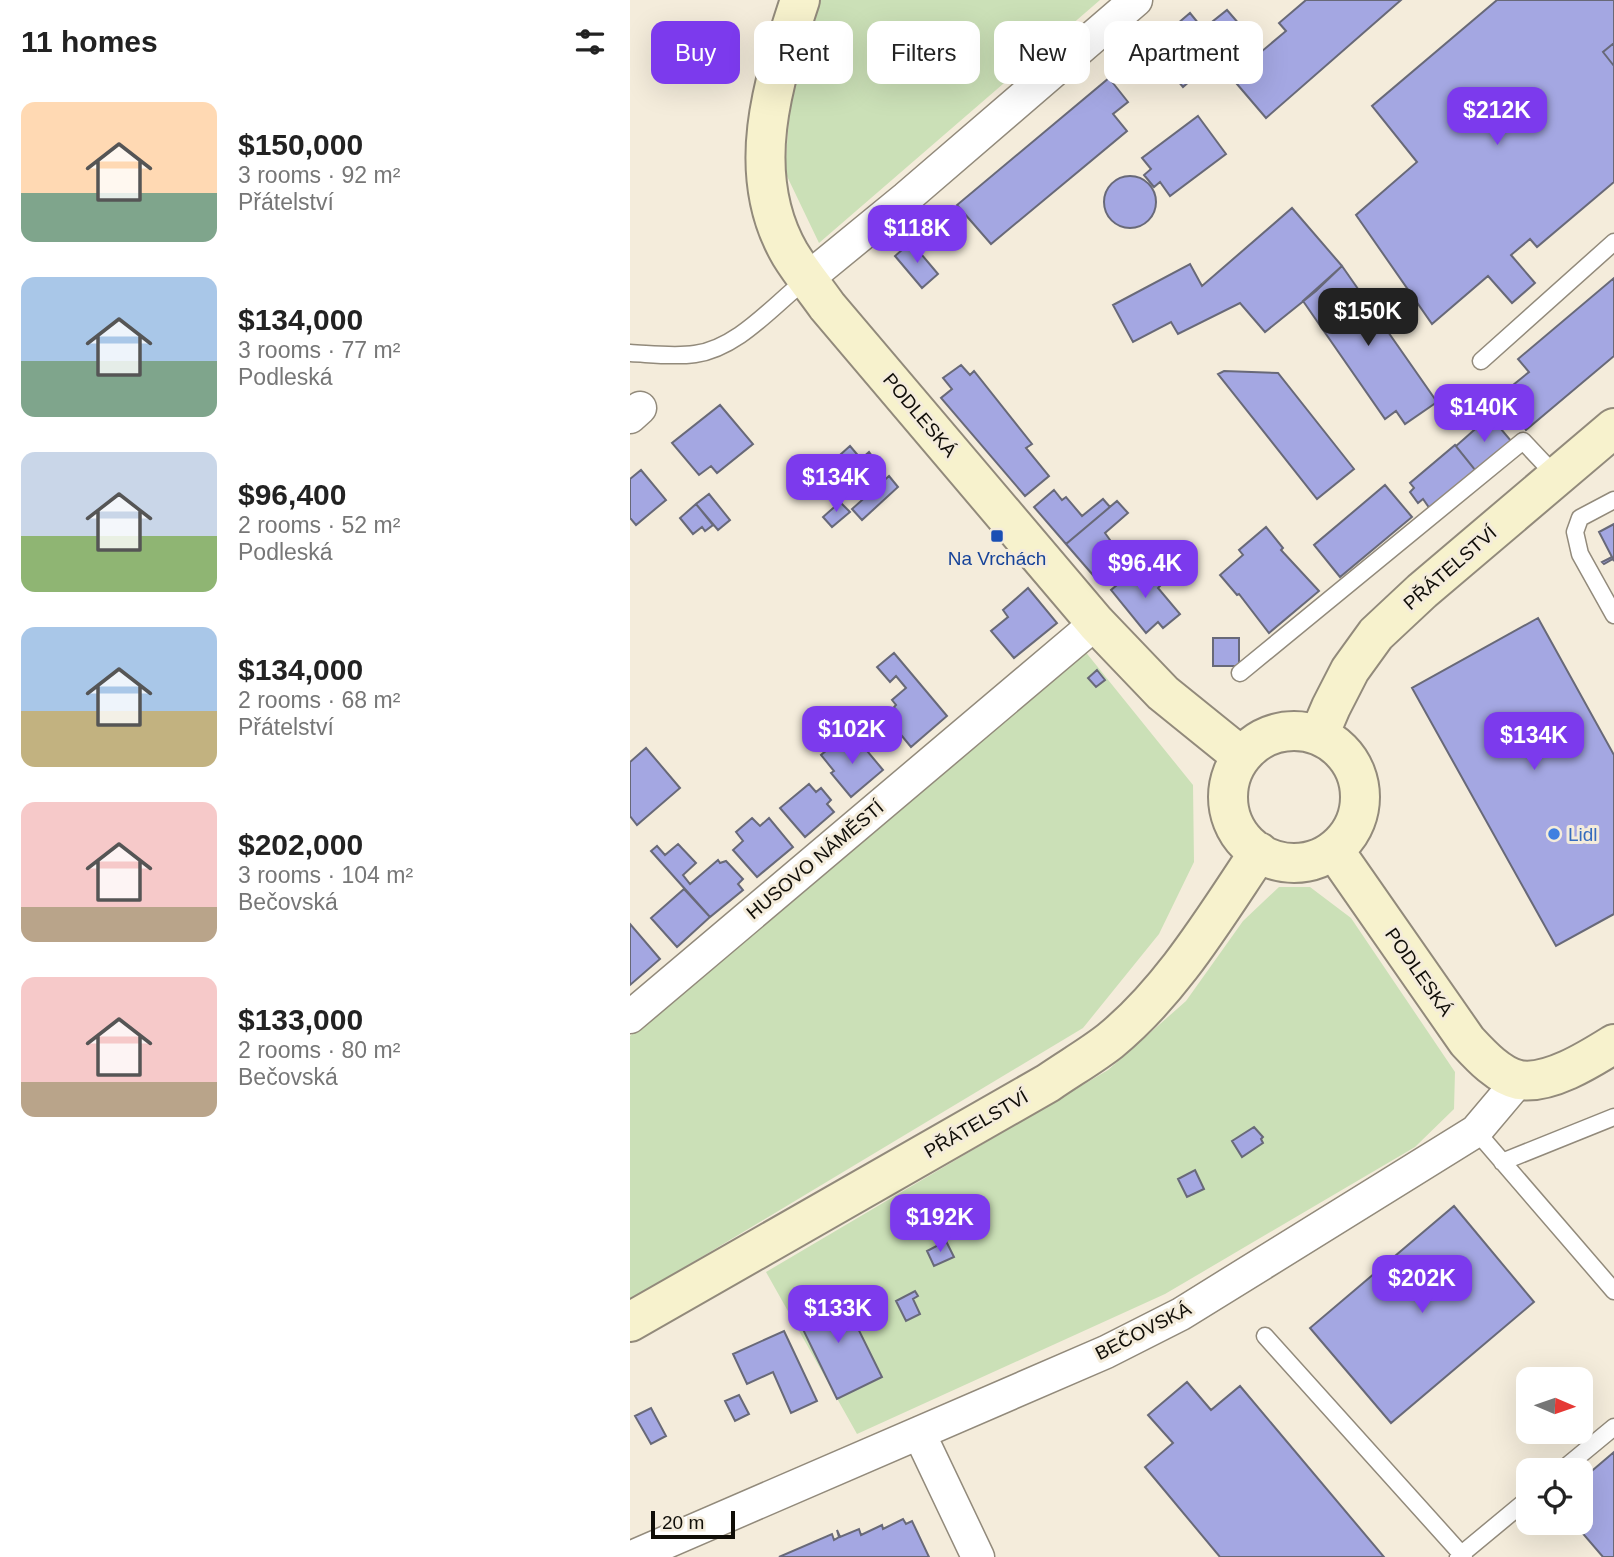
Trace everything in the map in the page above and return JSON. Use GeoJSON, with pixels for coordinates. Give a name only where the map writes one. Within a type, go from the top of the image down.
{"type":"FeatureCollection","features":[{"type":"Feature","properties":{"kind":"main road","name":"PODLESKÁ"},"geometry":{"type":"LineString","coordinates":[[800,0],[770,102],[765,135],[769,193],[777,225],[789,252],[827,306],[1096,623],[1163,693],[1241,756]]}},
{"type":"Feature","properties":{"kind":"main road","name":"PŘÁTELSTVÍ"},"geometry":{"type":"LineString","coordinates":[[1319,735],[1350,670],[1376,634],[1422,591],[1614,428]]}},
{"type":"Feature","properties":{"kind":"main road"},"geometry":{"type":"LineString","coordinates":[[1302,731],[1319,735],[1334,744],[1346,756],[1355,771],[1360,804],[1355,821],[1348,836],[1334,850],[1321,857],[1305,862],[1287,863],[1270,859],[1242,838],[1233,823],[1228,806],[1232,771],[1241,756],[1254,744],[1277,733],[1302,731]]}},
{"type":"Feature","properties":{"kind":"main road","name":"PODLESKÁ"},"geometry":{"type":"LineString","coordinates":[[1334,850],[1467,1041],[1497,1069],[1519,1080]]}},
{"type":"Feature","properties":{"kind":"main road","name":"PŘÁTELSTVÍ"},"geometry":{"type":"LineString","coordinates":[[630,1322],[1048,1083],[1110,1041],[1162,990],[1259,852]]}},
{"type":"Feature","properties":{"kind":"main road"},"geometry":{"type":"LineString","coordinates":[[1519,1080],[1551,1077],[1581,1064],[1614,1044]]}},
{"type":"Feature","properties":{"kind":"street"},"geometry":{"type":"LineString","coordinates":[[807,279],[906,198],[1136,0]]}},
{"type":"Feature","properties":{"kind":"street","name":"HUSOVO NÁMĚSTÍ"},"geometry":{"type":"LineString","coordinates":[[630,1017],[1096,623]]}},
{"type":"Feature","properties":{"kind":"street","name":"BEČOVSKÁ"},"geometry":{"type":"LineString","coordinates":[[632,1557],[1106,1352],[1181,1314],[1476,1131],[1519,1080]]}},
{"type":"Feature","properties":{"kind":"street"},"geometry":{"type":"LineString","coordinates":[[919,1433],[978,1557]]}},
{"type":"Feature","properties":{"kind":"lane"},"geometry":{"type":"LineString","coordinates":[[1481,361],[1614,242]]}},
{"type":"Feature","properties":{"kind":"lane"},"geometry":{"type":"LineString","coordinates":[[630,353],[696,354],[717,348],[746,330],[807,279]]}},
{"type":"Feature","properties":{"kind":"lane"},"geometry":{"type":"LineString","coordinates":[[1240,673],[1523,441],[1557,477]]}},
{"type":"Feature","properties":{"kind":"lane"},"geometry":{"type":"LineString","coordinates":[[1614,500],[1580,518],[1575,532],[1580,554],[1614,615]]}},
{"type":"Feature","properties":{"kind":"lane"},"geometry":{"type":"LineString","coordinates":[[1502,1162],[1614,1117]]}},
{"type":"Feature","properties":{"kind":"lane"},"geometry":{"type":"LineString","coordinates":[[1476,1131],[1614,1291]]}},
{"type":"Feature","properties":{"kind":"lane"},"geometry":{"type":"LineString","coordinates":[[1265,1336],[1461,1556],[1516,1509]]}},
{"type":"Feature","properties":{"kind":"lane"},"geometry":{"type":"LineString","coordinates":[[1577,1458],[1614,1427]]}},
{"type":"Feature","properties":{"kind":"green space"},"geometry":{"type":"Polygon","coordinates":[[[821,0],[1100,0],[1076,21],[994,21],[994,84],[1003,84],[819,243],[785,172],[790,104],[796,84],[853,84],[853,21],[815,21],[821,0]]]}},
{"type":"Feature","properties":{"kind":"green space"},"geometry":{"type":"Polygon","coordinates":[[[1084,650],[1193,785],[1194,862],[1159,934],[1083,1028],[630,1300],[630,1036],[1084,650]]]}},
{"type":"Feature","properties":{"kind":"green space"},"geometry":{"type":"Polygon","coordinates":[[[1279,887],[1310,887],[1351,918],[1455,1072],[1454,1109],[1415,1147],[1165,1294],[857,1434],[766,1272],[1108,1070],[1186,1001],[1243,921],[1279,887]]]}},
{"type":"Feature","properties":{"kind":"building"},"geometry":{"type":"Polygon","coordinates":[[[1306,0],[1401,0],[1266,118],[1237,84],[1263,84],[1263,50],[1286,31],[1279,23],[1306,0]]]}},
{"type":"Feature","properties":{"kind":"building"},"geometry":{"type":"Polygon","coordinates":[[[1497,0],[1614,0],[1614,43],[1603,52],[1614,66],[1614,182],[1537,247],[1530,239],[1511,255],[1535,283],[1512,303],[1488,276],[1432,324],[1356,215],[1417,162],[1372,106],[1497,0]]]}},
{"type":"Feature","properties":{"kind":"building"},"geometry":{"type":"Polygon","coordinates":[[[1227,10],[1236,21],[1213,21],[1227,10]]]}},
{"type":"Feature","properties":{"kind":"building"},"geometry":{"type":"Polygon","coordinates":[[[1190,13],[1196,21],[1181,21],[1190,13]]]}},
{"type":"Feature","properties":{"kind":"building"},"geometry":{"type":"Polygon","coordinates":[[[1614,43],[1614,66],[1603,52],[1614,43]]]}},
{"type":"Feature","properties":{"kind":"building"},"geometry":{"type":"Polygon","coordinates":[[[1104,82],[1114,84],[1128,102],[1113,114],[1127,131],[991,244],[957,205],[1104,82]]]}},
{"type":"Feature","properties":{"kind":"building"},"geometry":{"type":"Polygon","coordinates":[[[1198,116],[1226,154],[1170,196],[1160,182],[1154,187],[1144,175],[1151,169],[1142,158],[1198,116]]]}},
{"type":"Feature","properties":{"kind":"building"},"geometry":{"type":"Polygon","coordinates":[[[1130,176],[1140,178],[1148,184],[1154,192],[1154,212],[1148,220],[1140,226],[1130,228],[1120,226],[1112,220],[1106,212],[1104,202],[1106,192],[1112,184],[1120,178],[1130,176]]]}},
{"type":"Feature","properties":{"kind":"building"},"geometry":{"type":"Polygon","coordinates":[[[1292,208],[1342,266],[1316,291],[1265,332],[1240,303],[1178,334],[1171,322],[1133,342],[1113,305],[1190,264],[1202,286],[1292,208]]]}},
{"type":"Feature","properties":{"kind":"building"},"geometry":{"type":"Polygon","coordinates":[[[911,242],[938,274],[922,288],[895,256],[911,242]]]}},
{"type":"Feature","properties":{"kind":"building"},"geometry":{"type":"Polygon","coordinates":[[[1342,266],[1437,402],[1405,424],[1396,411],[1385,419],[1303,301],[1342,266]]]}},
{"type":"Feature","properties":{"kind":"building"},"geometry":{"type":"Polygon","coordinates":[[[1614,278],[1614,356],[1526,430],[1502,394],[1529,372],[1518,359],[1614,278]]]}},
{"type":"Feature","properties":{"kind":"building"},"geometry":{"type":"Polygon","coordinates":[[[961,365],[970,375],[974,371],[1032,444],[1026,448],[1049,476],[1025,496],[941,398],[952,389],[943,378],[961,365]]]}},
{"type":"Feature","properties":{"kind":"building"},"geometry":{"type":"Polygon","coordinates":[[[1224,371],[1278,373],[1354,469],[1317,499],[1218,374],[1224,371]]]}},
{"type":"Feature","properties":{"kind":"building"},"geometry":{"type":"Polygon","coordinates":[[[720,405],[753,444],[717,473],[711,466],[699,475],[672,443],[720,405]]]}},
{"type":"Feature","properties":{"kind":"building"},"geometry":{"type":"Polygon","coordinates":[[[1490,416],[1512,442],[1476,471],[1456,446],[1490,416]]]}},
{"type":"Feature","properties":{"kind":"building"},"geometry":{"type":"Polygon","coordinates":[[[1455,445],[1476,471],[1430,509],[1423,499],[1418,503],[1410,492],[1414,488],[1410,483],[1455,445]]]}},
{"type":"Feature","properties":{"kind":"building"},"geometry":{"type":"Polygon","coordinates":[[[850,446],[861,459],[869,452],[878,464],[871,470],[873,474],[845,498],[822,471],[850,446]]]}},
{"type":"Feature","properties":{"kind":"building"},"geometry":{"type":"Polygon","coordinates":[[[641,470],[666,500],[636,525],[630,518],[630,479],[641,470]]]}},
{"type":"Feature","properties":{"kind":"building"},"geometry":{"type":"Polygon","coordinates":[[[889,476],[898,487],[862,520],[852,509],[889,476]]]}},
{"type":"Feature","properties":{"kind":"building"},"geometry":{"type":"Polygon","coordinates":[[[1385,485],[1412,517],[1340,577],[1314,545],[1385,485]]]}},
{"type":"Feature","properties":{"kind":"building"},"geometry":{"type":"Polygon","coordinates":[[[1054,490],[1062,500],[1066,497],[1082,516],[1103,499],[1110,507],[1066,544],[1034,507],[1054,490]]]}},
{"type":"Feature","properties":{"kind":"building"},"geometry":{"type":"Polygon","coordinates":[[[709,494],[730,520],[718,530],[696,504],[709,494]]]}},
{"type":"Feature","properties":{"kind":"building"},"geometry":{"type":"Polygon","coordinates":[[[1117,501],[1128,513],[1105,533],[1125,561],[1099,582],[1066,544],[1117,501]]]}},
{"type":"Feature","properties":{"kind":"building"},"geometry":{"type":"Polygon","coordinates":[[[840,502],[850,512],[832,527],[823,517],[840,502]]]}},
{"type":"Feature","properties":{"kind":"building"},"geometry":{"type":"Polygon","coordinates":[[[696,504],[713,525],[705,531],[702,527],[693,534],[680,518],[696,504]]]}},
{"type":"Feature","properties":{"kind":"building"},"geometry":{"type":"Polygon","coordinates":[[[1614,524],[1614,561],[1613,559],[1604,564],[1602,562],[1612,557],[1599,532],[1614,524]]]}},
{"type":"Feature","properties":{"kind":"building"},"geometry":{"type":"Polygon","coordinates":[[[1266,527],[1283,548],[1281,550],[1319,591],[1269,633],[1239,594],[1237,595],[1220,575],[1243,555],[1239,550],[1266,527]]]}},
{"type":"Feature","properties":{"kind":"building"},"geometry":{"type":"Polygon","coordinates":[[[1140,566],[1154,583],[1158,579],[1162,584],[1158,588],[1180,614],[1163,628],[1158,622],[1146,633],[1111,590],[1140,566]]]}},
{"type":"Feature","properties":{"kind":"building"},"geometry":{"type":"Polygon","coordinates":[[[1028,588],[1057,623],[1014,658],[991,631],[1008,617],[1003,610],[1028,588]]]}},
{"type":"Feature","properties":{"kind":"building","name":"Lidl"},"geometry":{"type":"Polygon","coordinates":[[[1538,618],[1614,755],[1614,914],[1556,946],[1412,688],[1538,618]]]}},
{"type":"Feature","properties":{"kind":"building"},"geometry":{"type":"Polygon","coordinates":[[[1213,638],[1239,638],[1239,666],[1213,666],[1213,638]]]}},
{"type":"Feature","properties":{"kind":"building"},"geometry":{"type":"Polygon","coordinates":[[[894,653],[947,716],[911,747],[888,719],[897,711],[892,700],[906,688],[896,676],[890,682],[877,667],[894,653]]]}},
{"type":"Feature","properties":{"kind":"building"},"geometry":{"type":"Polygon","coordinates":[[[1097,670],[1105,680],[1096,687],[1088,678],[1097,670]]]}},
{"type":"Feature","properties":{"kind":"building"},"geometry":{"type":"Polygon","coordinates":[[[838,741],[845,749],[854,741],[861,748],[863,746],[883,770],[851,797],[831,773],[834,771],[821,755],[838,741]]]}},
{"type":"Feature","properties":{"kind":"building"},"geometry":{"type":"Polygon","coordinates":[[[646,748],[680,788],[637,825],[630,816],[630,762],[646,748]]]}},
{"type":"Feature","properties":{"kind":"building"},"geometry":{"type":"Polygon","coordinates":[[[809,784],[816,792],[821,788],[831,800],[827,804],[834,812],[805,837],[780,808],[809,784]]]}},
{"type":"Feature","properties":{"kind":"building"},"geometry":{"type":"Polygon","coordinates":[[[752,818],[760,826],[769,818],[793,847],[757,877],[733,850],[743,841],[736,832],[752,818]]]}},
{"type":"Feature","properties":{"kind":"building"},"geometry":{"type":"Polygon","coordinates":[[[678,844],[696,863],[683,875],[690,884],[718,860],[720,863],[726,861],[743,879],[738,884],[743,890],[710,917],[651,851],[657,846],[665,855],[678,844]]]}},
{"type":"Feature","properties":{"kind":"building"},"geometry":{"type":"Polygon","coordinates":[[[684,889],[710,917],[677,947],[651,918],[684,889]]]}},
{"type":"Feature","properties":{"kind":"building"},"geometry":{"type":"Polygon","coordinates":[[[630,924],[660,959],[630,985],[630,924]]]}},
{"type":"Feature","properties":{"kind":"building"},"geometry":{"type":"Polygon","coordinates":[[[1254,1127],[1263,1137],[1263,1143],[1242,1157],[1232,1141],[1254,1127]]]}},
{"type":"Feature","properties":{"kind":"building"},"geometry":{"type":"Polygon","coordinates":[[[1195,1170],[1204,1189],[1187,1197],[1178,1179],[1195,1170]]]}},
{"type":"Feature","properties":{"kind":"building"},"geometry":{"type":"Polygon","coordinates":[[[1454,1206],[1534,1302],[1391,1423],[1310,1328],[1454,1206]]]}},
{"type":"Feature","properties":{"kind":"building"},"geometry":{"type":"Polygon","coordinates":[[[946,1241],[954,1257],[934,1266],[927,1251],[946,1241]]]}},
{"type":"Feature","properties":{"kind":"building"},"geometry":{"type":"Polygon","coordinates":[[[839,1290],[882,1377],[837,1399],[795,1313],[839,1290]]]}},
{"type":"Feature","properties":{"kind":"building"},"geometry":{"type":"Polygon","coordinates":[[[915,1291],[918,1296],[913,1299],[920,1314],[906,1321],[896,1301],[915,1291]]]}},
{"type":"Feature","properties":{"kind":"building"},"geometry":{"type":"Polygon","coordinates":[[[784,1331],[817,1401],[791,1413],[773,1372],[747,1384],[733,1354],[784,1331]]]}},
{"type":"Feature","properties":{"kind":"building"},"geometry":{"type":"Polygon","coordinates":[[[1187,1382],[1211,1410],[1240,1386],[1384,1557],[1220,1557],[1145,1467],[1173,1443],[1148,1415],[1187,1382]]]}},
{"type":"Feature","properties":{"kind":"building"},"geometry":{"type":"Polygon","coordinates":[[[739,1395],[749,1414],[735,1421],[725,1401],[739,1395]]]}},
{"type":"Feature","properties":{"kind":"building"},"geometry":{"type":"Polygon","coordinates":[[[651,1408],[666,1436],[651,1444],[635,1416],[651,1408]]]}},
{"type":"Feature","properties":{"kind":"building"},"geometry":{"type":"Polygon","coordinates":[[[1614,1452],[1614,1557],[1603,1557],[1584,1535],[1593,1535],[1593,1470],[1614,1452]]]}},
{"type":"Feature","properties":{"kind":"building"},"geometry":{"type":"Polygon","coordinates":[[[903,1519],[906,1524],[912,1521],[929,1557],[779,1557],[832,1534],[834,1540],[839,1537],[837,1530],[840,1537],[859,1529],[861,1535],[882,1525],[883,1529],[903,1519]]]}},
{"type":"Feature","properties":{"kind":"place","name":"Na Vrchách"},"geometry":{"type":"Point","coordinates":[997,536]}},
{"type":"Feature","properties":{"kind":"place","name":"Lidl"},"geometry":{"type":"Point","coordinates":[1554,834]}}]}
